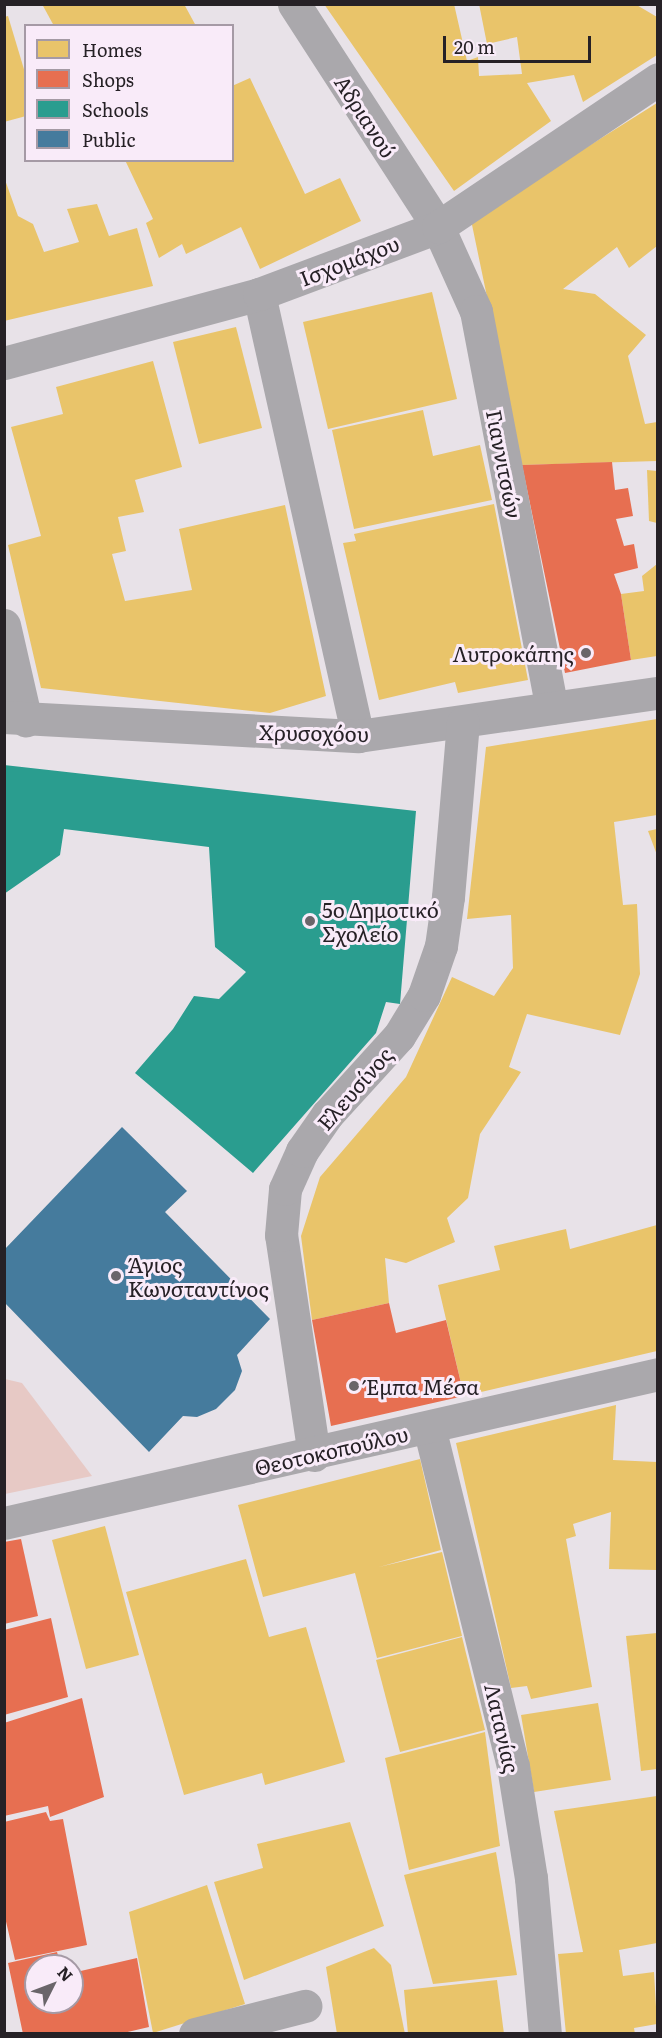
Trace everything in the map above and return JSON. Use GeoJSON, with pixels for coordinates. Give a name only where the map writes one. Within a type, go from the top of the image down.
{"type":"FeatureCollection","features":[{"type":"Feature","properties":{"kind":"street","name":"Αδριανού"},"geometry":{"type":"LineString","coordinates":[[294,4],[438,227]]}},
{"type":"Feature","properties":{"kind":"street","name":"Ισχομάχου"},"geometry":{"type":"LineString","coordinates":[[4,363],[259,294],[438,227],[657,79]]}},
{"type":"Feature","properties":{"kind":"street","name":"Γιαννιτσών"},"geometry":{"type":"LineString","coordinates":[[438,227],[476,311],[552,708]]}},
{"type":"Feature","properties":{"kind":"street"},"geometry":{"type":"LineString","coordinates":[[259,294],[358,736]]}},
{"type":"Feature","properties":{"kind":"street"},"geometry":{"type":"LineString","coordinates":[[4,625],[15,719]]}},
{"type":"Feature","properties":{"kind":"street","name":"Χρυσοχόου"},"geometry":{"type":"LineString","coordinates":[[15,719],[358,736],[463,723],[657,693]]}},
{"type":"Feature","properties":{"kind":"street","name":"Ελευσίνος"},"geometry":{"type":"LineString","coordinates":[[314,1455],[281,1235],[285,1189],[302,1150],[327,1115],[399,1036],[424,995],[441,946],[447,907],[463,723]]}},
{"type":"Feature","properties":{"kind":"street","name":"Θεοτοκοπούλου"},"geometry":{"type":"LineString","coordinates":[[4,1523],[314,1455],[657,1374]]}},
{"type":"Feature","properties":{"kind":"street","name":"Λατανίας"},"geometry":{"type":"LineString","coordinates":[[429,1427],[513,1766],[531,1878],[545,2034]]}},
{"type":"Feature","properties":{"kind":"street"},"geometry":{"type":"LineString","coordinates":[[195,2034],[305,2006]]}},
{"type":"Feature","properties":{"kind":"shaded area"},"geometry":{"type":"Polygon","coordinates":[[[5,1379],[22,1383],[92,1476],[5,1494],[5,1379]]]}},
{"type":"Feature","properties":{"kind":"building: Homes"},"geometry":{"type":"Polygon","coordinates":[[[42,4],[184,4],[195,24],[53,24],[42,4]]]}},
{"type":"Feature","properties":{"kind":"building: Homes"},"geometry":{"type":"Polygon","coordinates":[[[324,4],[454,4],[467,61],[478,57],[479,76],[522,74],[517,37],[487,44],[479,4],[635,4],[657,17],[657,55],[583,102],[574,75],[527,83],[551,121],[454,191],[324,4]]]}},
{"type":"Feature","properties":{"kind":"building: Homes"},"geometry":{"type":"Polygon","coordinates":[[[8,16],[24,69],[24,117],[4,122],[4,17],[8,16]]]}},
{"type":"Feature","properties":{"kind":"building: Homes"},"geometry":{"type":"Polygon","coordinates":[[[250,78],[305,194],[340,178],[361,221],[260,269],[241,227],[186,254],[182,244],[159,258],[146,223],[153,219],[126,162],[234,162],[234,85],[250,78]]]}},
{"type":"Feature","properties":{"kind":"building: Homes"},"geometry":{"type":"Polygon","coordinates":[[[657,103],[657,246],[629,268],[617,247],[563,289],[595,294],[646,335],[628,356],[645,424],[657,422],[657,461],[522,465],[471,220],[657,103]]]}},
{"type":"Feature","properties":{"kind":"building: Homes"},"geometry":{"type":"Polygon","coordinates":[[[4,177],[18,216],[33,224],[44,252],[79,242],[67,209],[97,204],[109,236],[137,228],[153,286],[4,321],[4,177]]]}},
{"type":"Feature","properties":{"kind":"building: Homes"},"geometry":{"type":"Polygon","coordinates":[[[432,292],[457,399],[328,429],[303,322],[432,292]]]}},
{"type":"Feature","properties":{"kind":"building: Homes"},"geometry":{"type":"Polygon","coordinates":[[[236,327],[262,428],[199,444],[173,342],[236,327]]]}},
{"type":"Feature","properties":{"kind":"building: Homes"},"geometry":{"type":"Polygon","coordinates":[[[153,361],[182,467],[135,480],[144,512],[118,517],[126,551],[112,554],[125,601],[192,590],[179,529],[285,505],[326,696],[270,713],[41,688],[8,545],[41,536],[11,427],[63,414],[56,387],[153,361]]]}},
{"type":"Feature","properties":{"kind":"building: Homes"},"geometry":{"type":"Polygon","coordinates":[[[423,410],[433,456],[480,445],[492,500],[354,529],[332,430],[423,410]]]}},
{"type":"Feature","properties":{"kind":"building: Homes"},"geometry":{"type":"Polygon","coordinates":[[[647,470],[657,471],[657,523],[649,521],[647,470]]]}},
{"type":"Feature","properties":{"kind":"building: Homes"},"geometry":{"type":"Polygon","coordinates":[[[494,504],[528,680],[458,693],[455,682],[379,700],[343,543],[356,541],[354,534],[494,504]]]}},
{"type":"Feature","properties":{"kind":"building: Homes"},"geometry":{"type":"Polygon","coordinates":[[[657,564],[657,656],[631,660],[621,594],[644,591],[642,576],[657,564]]]}},
{"type":"Feature","properties":{"kind":"building: Homes"},"geometry":{"type":"Polygon","coordinates":[[[657,719],[657,815],[614,822],[623,905],[637,904],[640,974],[620,1035],[527,1014],[509,1067],[521,1072],[480,1134],[468,1198],[447,1218],[455,1242],[406,1263],[385,1258],[389,1303],[312,1320],[301,1236],[320,1177],[406,1077],[452,977],[494,996],[513,968],[511,915],[467,919],[486,747],[657,719]]]}},
{"type":"Feature","properties":{"kind":"building: Homes"},"geometry":{"type":"Polygon","coordinates":[[[657,829],[657,855],[648,831],[657,829]]]}},
{"type":"Feature","properties":{"kind":"building: Homes"},"geometry":{"type":"Polygon","coordinates":[[[657,1225],[657,1351],[464,1396],[438,1285],[500,1270],[494,1246],[566,1229],[570,1249],[657,1225]]]}},
{"type":"Feature","properties":{"kind":"building: Homes"},"geometry":{"type":"Polygon","coordinates":[[[616,1405],[613,1460],[657,1462],[657,1570],[609,1569],[611,1512],[573,1524],[576,1536],[566,1539],[592,1687],[531,1699],[527,1686],[511,1688],[456,1443],[616,1405]]]}},
{"type":"Feature","properties":{"kind":"building: Homes"},"geometry":{"type":"Polygon","coordinates":[[[420,1459],[441,1550],[379,1567],[442,1552],[462,1636],[377,1658],[355,1573],[263,1597],[238,1505],[420,1459]]]}},
{"type":"Feature","properties":{"kind":"building: Homes"},"geometry":{"type":"Polygon","coordinates":[[[105,1526],[139,1655],[86,1669],[52,1540],[105,1526]]]}},
{"type":"Feature","properties":{"kind":"building: Homes"},"geometry":{"type":"Polygon","coordinates":[[[246,1559],[269,1637],[306,1627],[345,1762],[265,1785],[262,1773],[184,1795],[126,1592],[246,1559]]]}},
{"type":"Feature","properties":{"kind":"building: Homes"},"geometry":{"type":"Polygon","coordinates":[[[657,1633],[657,1769],[641,1771],[626,1636],[657,1633]]]}},
{"type":"Feature","properties":{"kind":"building: Homes"},"geometry":{"type":"Polygon","coordinates":[[[462,1637],[485,1730],[400,1752],[376,1660],[462,1637]]]}},
{"type":"Feature","properties":{"kind":"building: Homes"},"geometry":{"type":"Polygon","coordinates":[[[598,1703],[611,1780],[534,1792],[521,1715],[598,1703]]]}},
{"type":"Feature","properties":{"kind":"building: Homes"},"geometry":{"type":"Polygon","coordinates":[[[485,1732],[500,1846],[409,1870],[385,1758],[485,1732]]]}},
{"type":"Feature","properties":{"kind":"building: Homes"},"geometry":{"type":"Polygon","coordinates":[[[657,1796],[657,1943],[619,1950],[623,1976],[654,1972],[657,2024],[634,2028],[635,2034],[566,2034],[558,1954],[583,1952],[554,1811],[657,1796]]]}},
{"type":"Feature","properties":{"kind":"building: Homes"},"geometry":{"type":"Polygon","coordinates":[[[350,1822],[384,1926],[244,1980],[214,1882],[263,1868],[257,1844],[350,1822]]]}},
{"type":"Feature","properties":{"kind":"building: Homes"},"geometry":{"type":"Polygon","coordinates":[[[496,1852],[517,1975],[433,1984],[404,1875],[496,1852]]]}},
{"type":"Feature","properties":{"kind":"building: Homes"},"geometry":{"type":"Polygon","coordinates":[[[207,1885],[245,2004],[153,2033],[129,1912],[207,1885]]]}},
{"type":"Feature","properties":{"kind":"building: Homes"},"geometry":{"type":"Polygon","coordinates":[[[374,1948],[391,1965],[405,2034],[337,2034],[326,1967],[374,1948]]]}},
{"type":"Feature","properties":{"kind":"building: Homes"},"geometry":{"type":"Polygon","coordinates":[[[497,1980],[504,2034],[408,2034],[404,1990],[497,1980]]]}},
{"type":"Feature","properties":{"kind":"building: Shops"},"geometry":{"type":"Polygon","coordinates":[[[612,462],[615,490],[628,488],[633,516],[616,519],[624,546],[634,544],[638,568],[614,574],[621,594],[631,660],[565,673],[522,465],[612,462]]]}},
{"type":"Feature","properties":{"kind":"building: Shops"},"geometry":{"type":"Polygon","coordinates":[[[389,1303],[396,1333],[446,1320],[464,1396],[331,1426],[312,1320],[389,1303]]]}},
{"type":"Feature","properties":{"kind":"building: Shops"},"geometry":{"type":"Polygon","coordinates":[[[21,1539],[38,1616],[4,1624],[4,1542],[21,1539]]]}},
{"type":"Feature","properties":{"kind":"building: Shops"},"geometry":{"type":"Polygon","coordinates":[[[51,1618],[68,1697],[4,1715],[4,1630],[51,1618]]]}},
{"type":"Feature","properties":{"kind":"building: Shops"},"geometry":{"type":"Polygon","coordinates":[[[82,1698],[104,1797],[50,1817],[48,1806],[4,1816],[4,1723],[82,1698]]]}},
{"type":"Feature","properties":{"kind":"building: Shops"},"geometry":{"type":"Polygon","coordinates":[[[46,1812],[50,1821],[63,1819],[87,1945],[44,1954],[24,1954],[24,1958],[15,1960],[4,1913],[4,1822],[46,1812]]]}},
{"type":"Feature","properties":{"kind":"building: Shops"},"geometry":{"type":"Polygon","coordinates":[[[137,1958],[149,2027],[119,2034],[23,2034],[8,1963],[24,1959],[24,2014],[84,2014],[84,1970],[137,1958]]]}},
{"type":"Feature","properties":{"kind":"building: Schools","name":"5ο Δημοτικό Σχολείο"},"geometry":{"type":"Polygon","coordinates":[[[4,765],[416,811],[400,1004],[386,1002],[376,1033],[253,1173],[135,1073],[173,1029],[194,996],[219,999],[246,972],[215,947],[209,847],[64,829],[60,855],[4,894],[4,765]]]}},
{"type":"Feature","properties":{"kind":"building: Public","name":"Άγιος Κωνσταντίνος"},"geometry":{"type":"Polygon","coordinates":[[[122,1127],[187,1191],[165,1212],[270,1319],[237,1355],[242,1371],[235,1390],[216,1409],[197,1417],[183,1416],[149,1452],[4,1302],[4,1250],[122,1127]]]}},
{"type":"Feature","properties":{"kind":"place","name":"Λυτροκάπης"},"geometry":{"type":"Point","coordinates":[586,653]}},
{"type":"Feature","properties":{"kind":"place","name":"5ο Δημοτικό Σχολείο"},"geometry":{"type":"Point","coordinates":[310,921]}},
{"type":"Feature","properties":{"kind":"place","name":"Άγιος Κωνσταντίνος"},"geometry":{"type":"Point","coordinates":[116,1276]}},
{"type":"Feature","properties":{"kind":"place","name":"Έμπα Μέσα"},"geometry":{"type":"Point","coordinates":[354,1386]}}]}
